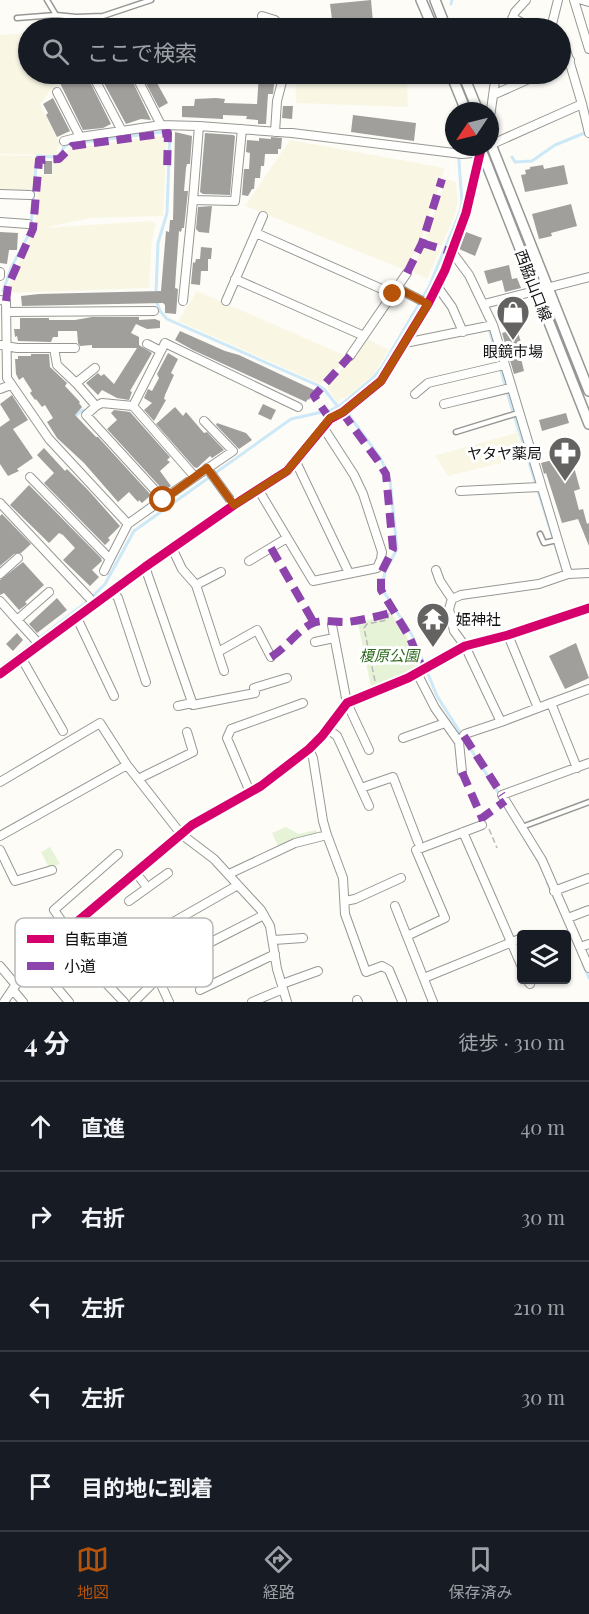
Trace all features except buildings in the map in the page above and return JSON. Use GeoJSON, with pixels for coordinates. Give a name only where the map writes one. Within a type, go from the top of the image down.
{"type":"FeatureCollection","features":[{"type":"Feature","properties":{"kind":"street"},"geometry":{"type":"LineString","coordinates":[[421,0],[429,18]]}},
{"type":"Feature","properties":{"kind":"street"},"geometry":{"type":"LineString","coordinates":[[435,0],[442,18]]}},
{"type":"Feature","properties":{"kind":"street"},"geometry":{"type":"LineString","coordinates":[[513,18],[526,0]]}},
{"type":"Feature","properties":{"kind":"street"},"geometry":{"type":"LineString","coordinates":[[554,18],[558,0]]}},
{"type":"Feature","properties":{"kind":"street"},"geometry":{"type":"LineString","coordinates":[[574,0],[589,49]]}},
{"type":"Feature","properties":{"kind":"street"},"geometry":{"type":"LineString","coordinates":[[582,0],[589,2]]}},
{"type":"Feature","properties":{"kind":"street"},"geometry":{"type":"LineString","coordinates":[[262,16],[268,18]]}},
{"type":"Feature","properties":{"kind":"street"},"geometry":{"type":"LineString","coordinates":[[571,64],[589,133]]}},
{"type":"Feature","properties":{"kind":"street"},"geometry":{"type":"LineString","coordinates":[[97,84],[122,131]]}},
{"type":"Feature","properties":{"kind":"street"},"geometry":{"type":"LineString","coordinates":[[140,84],[161,125]]}},
{"type":"Feature","properties":{"kind":"street"},"geometry":{"type":"LineString","coordinates":[[274,132],[281,84]]}},
{"type":"Feature","properties":{"kind":"street"},"geometry":{"type":"LineString","coordinates":[[455,84],[462,102]]}},
{"type":"Feature","properties":{"kind":"street"},"geometry":{"type":"LineString","coordinates":[[467,84],[474,102]]}},
{"type":"Feature","properties":{"kind":"street"},"geometry":{"type":"LineString","coordinates":[[493,102],[495,84]]}},
{"type":"Feature","properties":{"kind":"street"},"geometry":{"type":"LineString","coordinates":[[494,94],[517,84]]}},
{"type":"Feature","properties":{"kind":"street"},"geometry":{"type":"LineString","coordinates":[[57,92],[80,137]]}},
{"type":"Feature","properties":{"kind":"street"},"geometry":{"type":"LineString","coordinates":[[499,140],[582,104]]}},
{"type":"Feature","properties":{"kind":"street"},"geometry":{"type":"LineString","coordinates":[[63,141],[161,125],[199,126],[445,152]]}},
{"type":"Feature","properties":{"kind":"street"},"geometry":{"type":"LineString","coordinates":[[183,301],[199,126]]}},
{"type":"Feature","properties":{"kind":"street"},"geometry":{"type":"LineString","coordinates":[[193,200],[235,201],[242,129]]}},
{"type":"Feature","properties":{"kind":"street"},"geometry":{"type":"LineString","coordinates":[[0,674],[145,567],[287,471],[330,418],[345,410],[381,381],[428,304],[451,256],[483,156]]}},
{"type":"Feature","properties":{"kind":"street","name":"西脇山口線"},"geometry":{"type":"LineString","coordinates":[[490,156],[548,288],[589,391]]}},
{"type":"Feature","properties":{"kind":"street","name":"西脇山口線"},"geometry":{"type":"LineString","coordinates":[[490,156],[537,291],[589,424]]}},
{"type":"Feature","properties":{"kind":"street"},"geometry":{"type":"LineString","coordinates":[[0,194],[30,195]]}},
{"type":"Feature","properties":{"kind":"street"},"geometry":{"type":"LineString","coordinates":[[226,301],[263,216]]}},
{"type":"Feature","properties":{"kind":"street"},"geometry":{"type":"LineString","coordinates":[[0,222],[28,224]]}},
{"type":"Feature","properties":{"kind":"street"},"geometry":{"type":"LineString","coordinates":[[256,234],[428,304]]}},
{"type":"Feature","properties":{"kind":"street"},"geometry":{"type":"LineString","coordinates":[[451,256],[469,275],[484,304],[500,366],[537,487],[554,541],[568,574]]}},
{"type":"Feature","properties":{"kind":"street"},"geometry":{"type":"LineString","coordinates":[[350,356],[407,273]]}},
{"type":"Feature","properties":{"kind":"street"},"geometry":{"type":"LineString","coordinates":[[484,304],[589,277]]}},
{"type":"Feature","properties":{"kind":"street"},"geometry":{"type":"LineString","coordinates":[[235,279],[364,336]]}},
{"type":"Feature","properties":{"kind":"street"},"geometry":{"type":"LineString","coordinates":[[437,286],[452,306],[463,332]]}},
{"type":"Feature","properties":{"kind":"street"},"geometry":{"type":"LineString","coordinates":[[0,300],[6,301],[3,345],[7,378],[49,439],[128,524]]}},
{"type":"Feature","properties":{"kind":"street"},"geometry":{"type":"LineString","coordinates":[[6,312],[154,311]]}},
{"type":"Feature","properties":{"kind":"street"},"geometry":{"type":"LineString","coordinates":[[405,343],[490,326]]}},
{"type":"Feature","properties":{"kind":"street"},"geometry":{"type":"LineString","coordinates":[[133,406],[165,343],[298,407]]}},
{"type":"Feature","properties":{"kind":"street"},"geometry":{"type":"LineString","coordinates":[[147,344],[161,351]]}},
{"type":"Feature","properties":{"kind":"street"},"geometry":{"type":"LineString","coordinates":[[3,345],[17,348],[75,348]]}},
{"type":"Feature","properties":{"kind":"street"},"geometry":{"type":"LineString","coordinates":[[54,348],[57,365],[96,406]]}},
{"type":"Feature","properties":{"kind":"street"},"geometry":{"type":"LineString","coordinates":[[415,394],[428,383],[500,366]]}},
{"type":"Feature","properties":{"kind":"street"},"geometry":{"type":"LineString","coordinates":[[76,383],[95,368]]}},
{"type":"Feature","properties":{"kind":"street"},"geometry":{"type":"LineString","coordinates":[[0,389],[11,385]]}},
{"type":"Feature","properties":{"kind":"street"},"geometry":{"type":"LineString","coordinates":[[444,404],[507,389]]}},
{"type":"Feature","properties":{"kind":"street"},"geometry":{"type":"LineString","coordinates":[[163,500],[86,415],[96,406],[102,403],[133,406],[195,477]]}},
{"type":"Feature","properties":{"kind":"street"},"geometry":{"type":"LineString","coordinates":[[104,571],[128,524],[233,451],[204,421]]}},
{"type":"Feature","properties":{"kind":"street"},"geometry":{"type":"LineString","coordinates":[[258,489],[313,581],[377,568],[381,552],[358,484],[323,427]]}},
{"type":"Feature","properties":{"kind":"street"},"geometry":{"type":"LineString","coordinates":[[296,462],[349,573]]}},
{"type":"Feature","properties":{"kind":"street"},"geometry":{"type":"LineString","coordinates":[[207,468],[234,505]]}},
{"type":"Feature","properties":{"kind":"street"},"geometry":{"type":"LineString","coordinates":[[30,477],[110,559]]}},
{"type":"Feature","properties":{"kind":"street"},"geometry":{"type":"LineString","coordinates":[[460,490],[537,487]]}},
{"type":"Feature","properties":{"kind":"street"},"geometry":{"type":"LineString","coordinates":[[0,503],[95,604]]}},
{"type":"Feature","properties":{"kind":"street"},"geometry":{"type":"LineString","coordinates":[[249,561],[287,538]]}},
{"type":"Feature","properties":{"kind":"street"},"geometry":{"type":"LineString","coordinates":[[172,548],[182,569],[196,585],[224,671]]}},
{"type":"Feature","properties":{"kind":"street"},"geometry":{"type":"LineString","coordinates":[[0,574],[18,558]]}},
{"type":"Feature","properties":{"kind":"street"},"geometry":{"type":"LineString","coordinates":[[145,567],[192,703]]}},
{"type":"Feature","properties":{"kind":"street"},"geometry":{"type":"LineString","coordinates":[[436,570],[440,581],[452,599]]}},
{"type":"Feature","properties":{"kind":"street"},"geometry":{"type":"LineString","coordinates":[[196,585],[221,572]]}},
{"type":"Feature","properties":{"kind":"street"},"geometry":{"type":"LineString","coordinates":[[501,722],[465,646],[454,631],[449,609],[452,599],[460,595],[539,584],[568,574],[589,573]]}},
{"type":"Feature","properties":{"kind":"street"},"geometry":{"type":"LineString","coordinates":[[17,620],[49,591]]}},
{"type":"Feature","properties":{"kind":"street"},"geometry":{"type":"LineString","coordinates":[[113,591],[118,598],[146,682]]}},
{"type":"Feature","properties":{"kind":"street"},"geometry":{"type":"LineString","coordinates":[[0,601],[40,645]]}},
{"type":"Feature","properties":{"kind":"street"},"geometry":{"type":"LineString","coordinates":[[82,918],[192,825],[250,792],[309,749],[347,703],[423,670],[465,646],[508,635],[589,608]]}},
{"type":"Feature","properties":{"kind":"street"},"geometry":{"type":"LineString","coordinates":[[77,618],[114,696]]}},
{"type":"Feature","properties":{"kind":"street"},"geometry":{"type":"LineString","coordinates":[[332,625],[347,703],[369,750]]}},
{"type":"Feature","properties":{"kind":"street"},"geometry":{"type":"LineString","coordinates":[[218,652],[257,630],[271,657]]}},
{"type":"Feature","properties":{"kind":"street"},"geometry":{"type":"LineString","coordinates":[[508,635],[538,708]]}},
{"type":"Feature","properties":{"kind":"street"},"geometry":{"type":"LineString","coordinates":[[315,642],[334,638]]}},
{"type":"Feature","properties":{"kind":"street"},"geometry":{"type":"LineString","coordinates":[[22,659],[63,731]]}},
{"type":"Feature","properties":{"kind":"street"},"geometry":{"type":"LineString","coordinates":[[423,670],[445,723],[461,740]]}},
{"type":"Feature","properties":{"kind":"street"},"geometry":{"type":"LineString","coordinates":[[178,705],[192,703],[193,705],[255,693],[254,688],[287,678]]}},
{"type":"Feature","properties":{"kind":"street"},"geometry":{"type":"LineString","coordinates":[[462,772],[461,740],[465,734],[589,689]]}},
{"type":"Feature","properties":{"kind":"street"},"geometry":{"type":"LineString","coordinates":[[250,792],[227,738],[228,732],[303,703]]}},
{"type":"Feature","properties":{"kind":"street"},"geometry":{"type":"LineString","coordinates":[[551,703],[577,768]]}},
{"type":"Feature","properties":{"kind":"street"},"geometry":{"type":"LineString","coordinates":[[0,782],[100,723],[127,765],[181,834],[229,874],[264,915],[274,940],[287,1002]]}},
{"type":"Feature","properties":{"kind":"street"},"geometry":{"type":"LineString","coordinates":[[403,738],[445,723]]}},
{"type":"Feature","properties":{"kind":"street"},"geometry":{"type":"LineString","coordinates":[[327,729],[337,736],[369,806]]}},
{"type":"Feature","properties":{"kind":"street"},"geometry":{"type":"LineString","coordinates":[[138,779],[193,752],[187,732]]}},
{"type":"Feature","properties":{"kind":"street"},"geometry":{"type":"LineString","coordinates":[[309,749],[313,758],[327,835],[343,878],[345,914],[366,972],[382,966],[389,970],[402,1001]]}},
{"type":"Feature","properties":{"kind":"street"},"geometry":{"type":"LineString","coordinates":[[589,763],[502,795],[542,860],[589,968]]}},
{"type":"Feature","properties":{"kind":"street"},"geometry":{"type":"LineString","coordinates":[[0,836],[127,765]]}},
{"type":"Feature","properties":{"kind":"street"},"geometry":{"type":"LineString","coordinates":[[361,788],[393,777],[418,842]]}},
{"type":"Feature","properties":{"kind":"street"},"geometry":{"type":"LineString","coordinates":[[407,936],[445,918],[416,850],[463,832],[486,827]]}},
{"type":"Feature","properties":{"kind":"street"},"geometry":{"type":"LineString","coordinates":[[463,832],[517,957]]}},
{"type":"Feature","properties":{"kind":"street"},"geometry":{"type":"LineString","coordinates":[[229,874],[295,843],[327,835]]}},
{"type":"Feature","properties":{"kind":"street"},"geometry":{"type":"LineString","coordinates":[[0,850],[15,881],[52,870]]}},
{"type":"Feature","properties":{"kind":"street"},"geometry":{"type":"LineString","coordinates":[[60,918],[54,910],[118,854]]}},
{"type":"Feature","properties":{"kind":"street"},"geometry":{"type":"LineString","coordinates":[[136,873],[147,887]]}},
{"type":"Feature","properties":{"kind":"street"},"geometry":{"type":"LineString","coordinates":[[129,901],[168,873]]}},
{"type":"Feature","properties":{"kind":"street"},"geometry":{"type":"LineString","coordinates":[[345,901],[355,899],[401,878]]}},
{"type":"Feature","properties":{"kind":"street"},"geometry":{"type":"LineString","coordinates":[[554,891],[589,878]]}},
{"type":"Feature","properties":{"kind":"street"},"geometry":{"type":"LineString","coordinates":[[180,918],[238,885]]}},
{"type":"Feature","properties":{"kind":"street"},"geometry":{"type":"LineString","coordinates":[[394,906],[433,1002]]}},
{"type":"Feature","properties":{"kind":"street"},"geometry":{"type":"LineString","coordinates":[[568,918],[589,910]]}},
{"type":"Feature","properties":{"kind":"street"},"geometry":{"type":"LineString","coordinates":[[213,941],[264,915]]}},
{"type":"Feature","properties":{"kind":"street"},"geometry":{"type":"LineString","coordinates":[[274,940],[303,938]]}},
{"type":"Feature","properties":{"kind":"street"},"geometry":{"type":"LineString","coordinates":[[424,978],[517,940]]}},
{"type":"Feature","properties":{"kind":"street"},"geometry":{"type":"LineString","coordinates":[[580,947],[589,944]]}},
{"type":"Feature","properties":{"kind":"street"},"geometry":{"type":"LineString","coordinates":[[213,984],[276,954]]}},
{"type":"Feature","properties":{"kind":"street"},"geometry":{"type":"LineString","coordinates":[[0,966],[23,1002]]}},
{"type":"Feature","properties":{"kind":"street"},"geometry":{"type":"LineString","coordinates":[[252,1002],[318,971]]}},
{"type":"Feature","properties":{"kind":"street"},"geometry":{"type":"LineString","coordinates":[[4,1002],[14,987]]}},
{"type":"Feature","properties":{"kind":"street"},"geometry":{"type":"LineString","coordinates":[[56,987],[69,1002]]}},
{"type":"Feature","properties":{"kind":"street"},"geometry":{"type":"LineString","coordinates":[[110,987],[124,1002]]}},
{"type":"Feature","properties":{"kind":"street"},"geometry":{"type":"LineString","coordinates":[[134,1002],[149,987]]}},
{"type":"Feature","properties":{"kind":"street"},"geometry":{"type":"LineString","coordinates":[[162,987],[169,1002]]}},
{"type":"Feature","properties":{"kind":"street"},"geometry":{"type":"LineString","coordinates":[[200,990],[206,987]]}},
{"type":"Feature","properties":{"kind":"lane"},"geometry":{"type":"LineString","coordinates":[[47,0],[57,15]]}},
{"type":"Feature","properties":{"kind":"lane"},"geometry":{"type":"LineString","coordinates":[[17,18],[57,15],[103,16],[151,0]]}},
{"type":"Feature","properties":{"kind":"lane"},"geometry":{"type":"LineString","coordinates":[[456,432],[515,414]]}},
{"type":"Feature","properties":{"kind":"lane"},"geometry":{"type":"LineString","coordinates":[[540,534],[544,543],[554,541]]}},
{"type":"Feature","properties":{"kind":"lane"},"geometry":{"type":"LineString","coordinates":[[522,828],[589,802]]}},
{"type":"Feature","properties":{"kind":"path"},"geometry":{"type":"LineString","coordinates":[[375,685],[364,628],[367,624],[387,620],[389,613]]}},
{"type":"Feature","properties":{"kind":"path"},"geometry":{"type":"LineString","coordinates":[[486,827],[497,848]]}},
{"type":"Feature","properties":{"kind":"shaded area"},"geometry":{"type":"Polygon","coordinates":[[[18,34],[18,84],[56,84],[40,104],[60,144],[56,150],[60,153],[58,155],[0,154],[0,35],[18,34]]]}},
{"type":"Feature","properties":{"kind":"shaded area"},"geometry":{"type":"Polygon","coordinates":[[[295,84],[407,84],[408,107],[296,103],[295,84]]]}},
{"type":"Feature","properties":{"kind":"shaded area"},"geometry":{"type":"Polygon","coordinates":[[[167,135],[163,216],[90,218],[43,228],[151,221],[156,224],[152,239],[149,288],[8,293],[8,287],[33,231],[36,229],[39,175],[52,175],[53,160],[65,157],[72,148],[167,135]]]}},
{"type":"Feature","properties":{"kind":"shaded area"},"geometry":{"type":"Polygon","coordinates":[[[290,140],[445,168],[421,240],[405,270],[245,206],[290,140]]]}},
{"type":"Feature","properties":{"kind":"shaded area"},"geometry":{"type":"Polygon","coordinates":[[[0,155],[36,156],[33,191],[0,190],[0,155]]]}},
{"type":"Feature","properties":{"kind":"shaded area"},"geometry":{"type":"Polygon","coordinates":[[[446,179],[456,182],[458,201],[454,218],[441,246],[427,240],[426,235],[446,179]]]}},
{"type":"Feature","properties":{"kind":"shaded area"},"geometry":{"type":"Polygon","coordinates":[[[424,245],[440,251],[427,279],[411,271],[424,245]]]}},
{"type":"Feature","properties":{"kind":"shaded area"},"geometry":{"type":"Polygon","coordinates":[[[197,291],[346,356],[343,359],[345,360],[321,384],[178,321],[197,291]]]}},
{"type":"Feature","properties":{"kind":"shaded area"},"geometry":{"type":"Polygon","coordinates":[[[367,339],[389,350],[373,375],[344,399],[343,397],[337,402],[328,389],[328,385],[367,339]]]}},
{"type":"Feature","properties":{"kind":"shaded area"},"geometry":{"type":"Polygon","coordinates":[[[514,422],[525,457],[448,476],[436,457],[516,433],[514,422]]]}},
{"type":"Feature","properties":{"kind":"green space","name":"榎原公園"},"geometry":{"type":"Polygon","coordinates":[[[392,614],[407,637],[418,664],[415,669],[371,687],[358,623],[392,614]]]}},
{"type":"Feature","properties":{"kind":"green space"},"geometry":{"type":"Polygon","coordinates":[[[286,827],[299,834],[316,830],[317,834],[278,846],[272,833],[286,827]]]}},
{"type":"Feature","properties":{"kind":"green space"},"geometry":{"type":"Polygon","coordinates":[[[50,847],[60,864],[49,868],[41,852],[50,847]]]}},
{"type":"Feature","properties":{"kind":"waterway"},"geometry":{"type":"LineString","coordinates":[[451,4],[452,0]]}},
{"type":"Feature","properties":{"kind":"waterway"},"geometry":{"type":"LineString","coordinates":[[3,291],[31,225],[37,156],[55,157],[60,155],[64,147],[69,144],[170,131],[167,213],[158,243],[156,293]]}},
{"type":"Feature","properties":{"kind":"waterway"},"geometry":{"type":"LineString","coordinates":[[512,157],[515,162],[532,161],[555,145],[587,132]]}},
{"type":"Feature","properties":{"kind":"waterway"},"geometry":{"type":"LineString","coordinates":[[0,668],[87,602],[105,584],[134,531],[291,419],[331,410],[341,405],[373,378],[382,367],[429,287],[460,212],[462,204],[459,156]]}},
{"type":"Feature","properties":{"kind":"waterway"},"geometry":{"type":"LineString","coordinates":[[156,300],[160,311],[167,319],[317,385],[324,389],[338,407]]}},
{"type":"Feature","properties":{"kind":"waterway"},"geometry":{"type":"LineString","coordinates":[[485,315],[563,570]]}},
{"type":"Feature","properties":{"kind":"waterway"},"geometry":{"type":"LineString","coordinates":[[74,417],[82,410],[85,411]]}},
{"type":"Feature","properties":{"kind":"waterway"},"geometry":{"type":"LineString","coordinates":[[346,411],[381,459],[390,480],[397,549],[385,572],[384,592],[412,635],[437,696],[501,797]]}},
{"type":"Feature","properties":{"kind":"waterway"},"geometry":{"type":"LineString","coordinates":[[514,821],[540,864]]}},
{"type":"Feature","properties":{"kind":"waterway"},"geometry":{"type":"LineString","coordinates":[[547,882],[558,906]]}},
{"type":"Feature","properties":{"kind":"waterway"},"geometry":{"type":"LineString","coordinates":[[583,964],[589,978]]}},
{"type":"Feature","properties":{"kind":"marked path"},"geometry":{"type":"LineString","coordinates":[[6,301],[8,286],[33,229],[39,160],[59,159],[72,146],[168,133],[167,172]]}},
{"type":"Feature","properties":{"kind":"marked path"},"geometry":{"type":"LineString","coordinates":[[407,273],[422,243],[442,179]]}},
{"type":"Feature","properties":{"kind":"marked path"},"geometry":{"type":"LineString","coordinates":[[422,243],[452,252]]}},
{"type":"Feature","properties":{"kind":"marked path"},"geometry":{"type":"LineString","coordinates":[[330,419],[314,396],[350,356]]}},
{"type":"Feature","properties":{"kind":"marked path"},"geometry":{"type":"LineString","coordinates":[[342,412],[386,474],[393,549],[381,573],[381,590],[410,638],[423,670]]}},
{"type":"Feature","properties":{"kind":"marked path"},"geometry":{"type":"LineString","coordinates":[[271,548],[314,623]]}},
{"type":"Feature","properties":{"kind":"marked path"},"geometry":{"type":"LineString","coordinates":[[271,657],[301,631],[316,622],[348,622],[394,612]]}},
{"type":"Feature","properties":{"kind":"marked path"},"geometry":{"type":"LineString","coordinates":[[464,736],[502,795]]}},
{"type":"Feature","properties":{"kind":"marked path"},"geometry":{"type":"LineString","coordinates":[[462,772],[482,818]]}},
{"type":"Feature","properties":{"kind":"marked path"},"geometry":{"type":"LineString","coordinates":[[483,821],[482,818],[505,801]]}},
{"type":"Feature","properties":{"kind":"cycle path"},"geometry":{"type":"LineString","coordinates":[[0,674],[145,567],[287,471],[330,419],[343,412],[381,381],[428,304],[445,270],[466,213],[479,156]]}},
{"type":"Feature","properties":{"kind":"cycle path"},"geometry":{"type":"LineString","coordinates":[[82,918],[192,825],[261,786],[309,749],[347,703],[408,678],[465,646],[508,635],[589,608]]}},
{"type":"Feature","properties":{"kind":"place","name":"眼鏡市場"},"geometry":{"type":"Point","coordinates":[513,341]}},
{"type":"Feature","properties":{"kind":"place","name":"ヤタヤ薬局"},"geometry":{"type":"Point","coordinates":[565,482]}},
{"type":"Feature","properties":{"kind":"place","name":"姫神社"},"geometry":{"type":"Point","coordinates":[433,648]}},
{"type":"Feature","properties":{"kind":"route"},"geometry":{"type":"LineString","coordinates":[[163,500],[207,468],[234,505],[287,471],[330,418],[343,412],[381,381],[428,304],[397,288],[393,294]]}}]}
